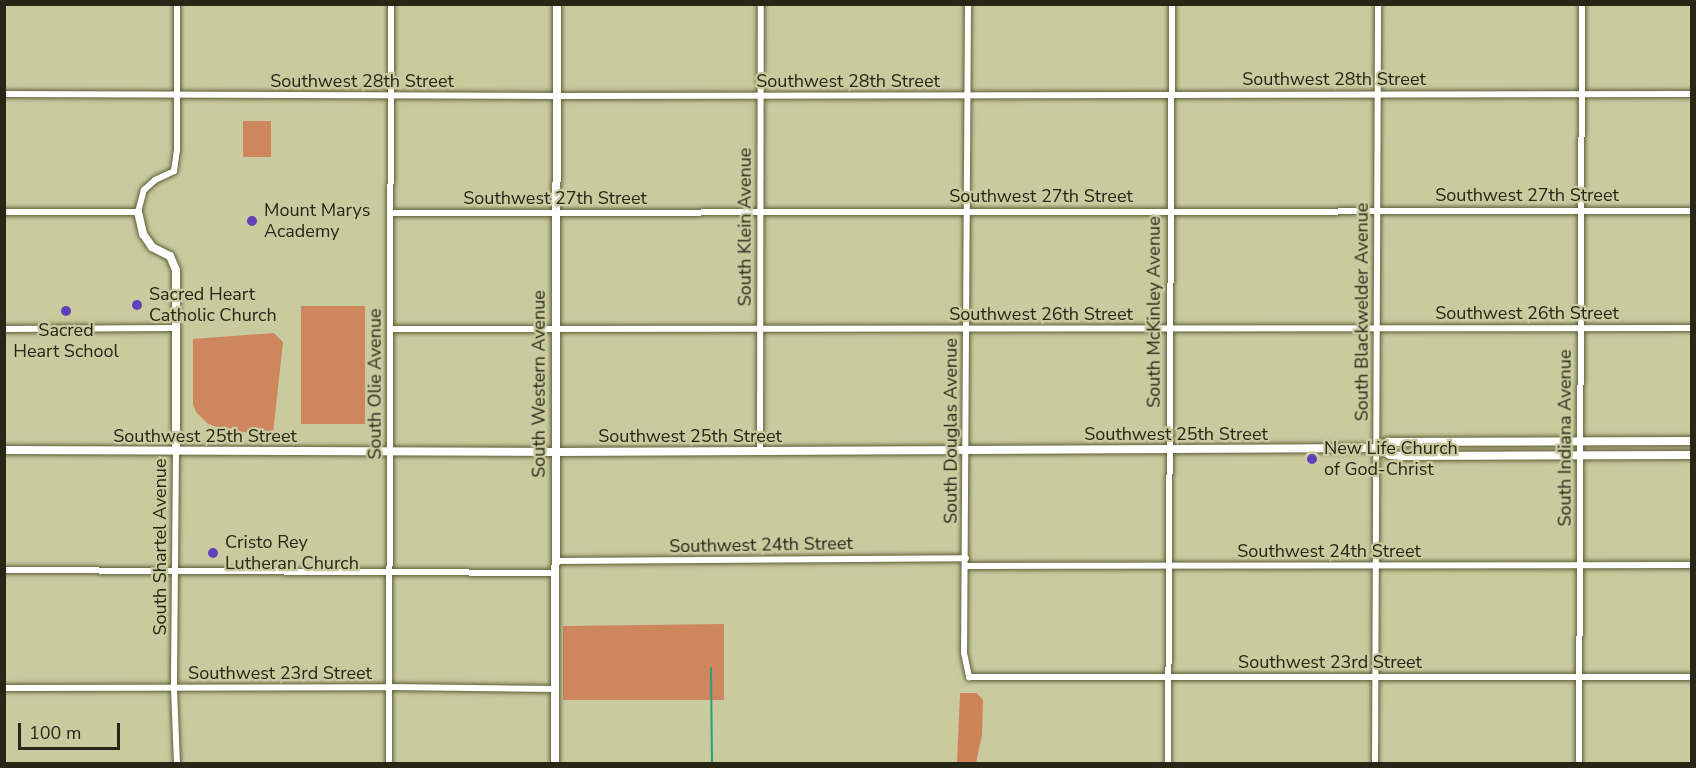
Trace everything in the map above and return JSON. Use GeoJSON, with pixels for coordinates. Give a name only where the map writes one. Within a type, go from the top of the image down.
{"type":"FeatureCollection","features":[{"type":"Feature","properties":{"kind":"main road","name":"South Western Avenue"},"geometry":{"type":"LineString","coordinates":[[555,764],[557,4]]}},
{"type":"Feature","properties":{"kind":"street"},"geometry":{"type":"LineString","coordinates":[[4,212],[138,212],[144,190],[155,180],[174,171],[177,150],[177,4]]}},
{"type":"Feature","properties":{"kind":"street","name":"South Olie Avenue"},"geometry":{"type":"LineString","coordinates":[[388,764],[391,4]]}},
{"type":"Feature","properties":{"kind":"street","name":"South Klein Avenue"},"geometry":{"type":"LineString","coordinates":[[759,450],[761,4]]}},
{"type":"Feature","properties":{"kind":"street","name":"South Douglas Avenue"},"geometry":{"type":"LineString","coordinates":[[968,4],[964,653],[969,677]]}},
{"type":"Feature","properties":{"kind":"street","name":"South McKinley Avenue"},"geometry":{"type":"LineString","coordinates":[[1168,764],[1167,567],[1172,4]]}},
{"type":"Feature","properties":{"kind":"street","name":"South Blackwelder Avenue"},"geometry":{"type":"LineString","coordinates":[[1375,764],[1378,4]]}},
{"type":"Feature","properties":{"kind":"street","name":"South Indiana Avenue"},"geometry":{"type":"LineString","coordinates":[[1579,764],[1582,4]]}},
{"type":"Feature","properties":{"kind":"street","name":"Southwest 28th Street"},"geometry":{"type":"LineString","coordinates":[[4,94],[391,96],[1692,94]]}},
{"type":"Feature","properties":{"kind":"street","name":"Southwest 27th Street"},"geometry":{"type":"LineString","coordinates":[[390,213],[1692,211]]}},
{"type":"Feature","properties":{"kind":"street","name":"South Shartel Avenue"},"geometry":{"type":"LineString","coordinates":[[138,212],[143,234],[152,247],[170,256],[174,262],[176,328],[174,688],[177,764]]}},
{"type":"Feature","properties":{"kind":"street"},"geometry":{"type":"LineString","coordinates":[[4,329],[176,328]]}},
{"type":"Feature","properties":{"kind":"street","name":"Southwest 26th Street"},"geometry":{"type":"LineString","coordinates":[[390,329],[556,331],[966,328],[1692,328]]}},
{"type":"Feature","properties":{"kind":"street","name":"Southwest 25th Street"},"geometry":{"type":"LineString","coordinates":[[1377,448],[1388,442],[1692,441]]}},
{"type":"Feature","properties":{"kind":"street","name":"Southwest 25th Street"},"geometry":{"type":"LineString","coordinates":[[4,450],[556,452],[1377,448],[1390,455],[1402,456],[1692,455]]}},
{"type":"Feature","properties":{"kind":"street","name":"Southwest 24th Street"},"geometry":{"type":"LineString","coordinates":[[556,561],[966,558]]}},
{"type":"Feature","properties":{"kind":"street","name":"Southwest 24th Street"},"geometry":{"type":"LineString","coordinates":[[966,566],[1692,565]]}},
{"type":"Feature","properties":{"kind":"street"},"geometry":{"type":"LineString","coordinates":[[4,570],[556,573]]}},
{"type":"Feature","properties":{"kind":"street","name":"Southwest 23rd Street"},"geometry":{"type":"LineString","coordinates":[[969,677],[1692,677]]}},
{"type":"Feature","properties":{"kind":"street","name":"Southwest 23rd Street"},"geometry":{"type":"LineString","coordinates":[[4,688],[556,689]]}},
{"type":"Feature","properties":{"kind":"shaded area"},"geometry":{"type":"Polygon","coordinates":[[[243,121],[271,121],[271,157],[243,157],[243,121]]]}},
{"type":"Feature","properties":{"kind":"shaded area"},"geometry":{"type":"Polygon","coordinates":[[[301,306],[365,306],[365,424],[301,424],[301,306]]]}},
{"type":"Feature","properties":{"kind":"shaded area"},"geometry":{"type":"Polygon","coordinates":[[[274,333],[283,342],[273,434],[226,431],[207,423],[196,412],[193,404],[193,339],[274,333]]]}},
{"type":"Feature","properties":{"kind":"shaded area"},"geometry":{"type":"Polygon","coordinates":[[[724,624],[724,700],[712,700],[711,668],[711,700],[563,700],[563,626],[724,624]]]}},
{"type":"Feature","properties":{"kind":"shaded area"},"geometry":{"type":"Polygon","coordinates":[[[960,693],[977,693],[983,700],[982,735],[976,763],[957,763],[960,693]]]}},
{"type":"Feature","properties":{"kind":"waterway"},"geometry":{"type":"LineString","coordinates":[[711,668],[712,764]]}},
{"type":"Feature","properties":{"kind":"place","name":"Mount Marys Academy"},"geometry":{"type":"Point","coordinates":[252,221]}},
{"type":"Feature","properties":{"kind":"place","name":"Sacred Heart Catholic Church"},"geometry":{"type":"Point","coordinates":[137,305]}},
{"type":"Feature","properties":{"kind":"place","name":"Sacred Heart School"},"geometry":{"type":"Point","coordinates":[66,311]}},
{"type":"Feature","properties":{"kind":"place","name":"New Life Church of God-Christ"},"geometry":{"type":"Point","coordinates":[1312,459]}},
{"type":"Feature","properties":{"kind":"place","name":"Cristo Rey Lutheran Church"},"geometry":{"type":"Point","coordinates":[213,553]}}]}
